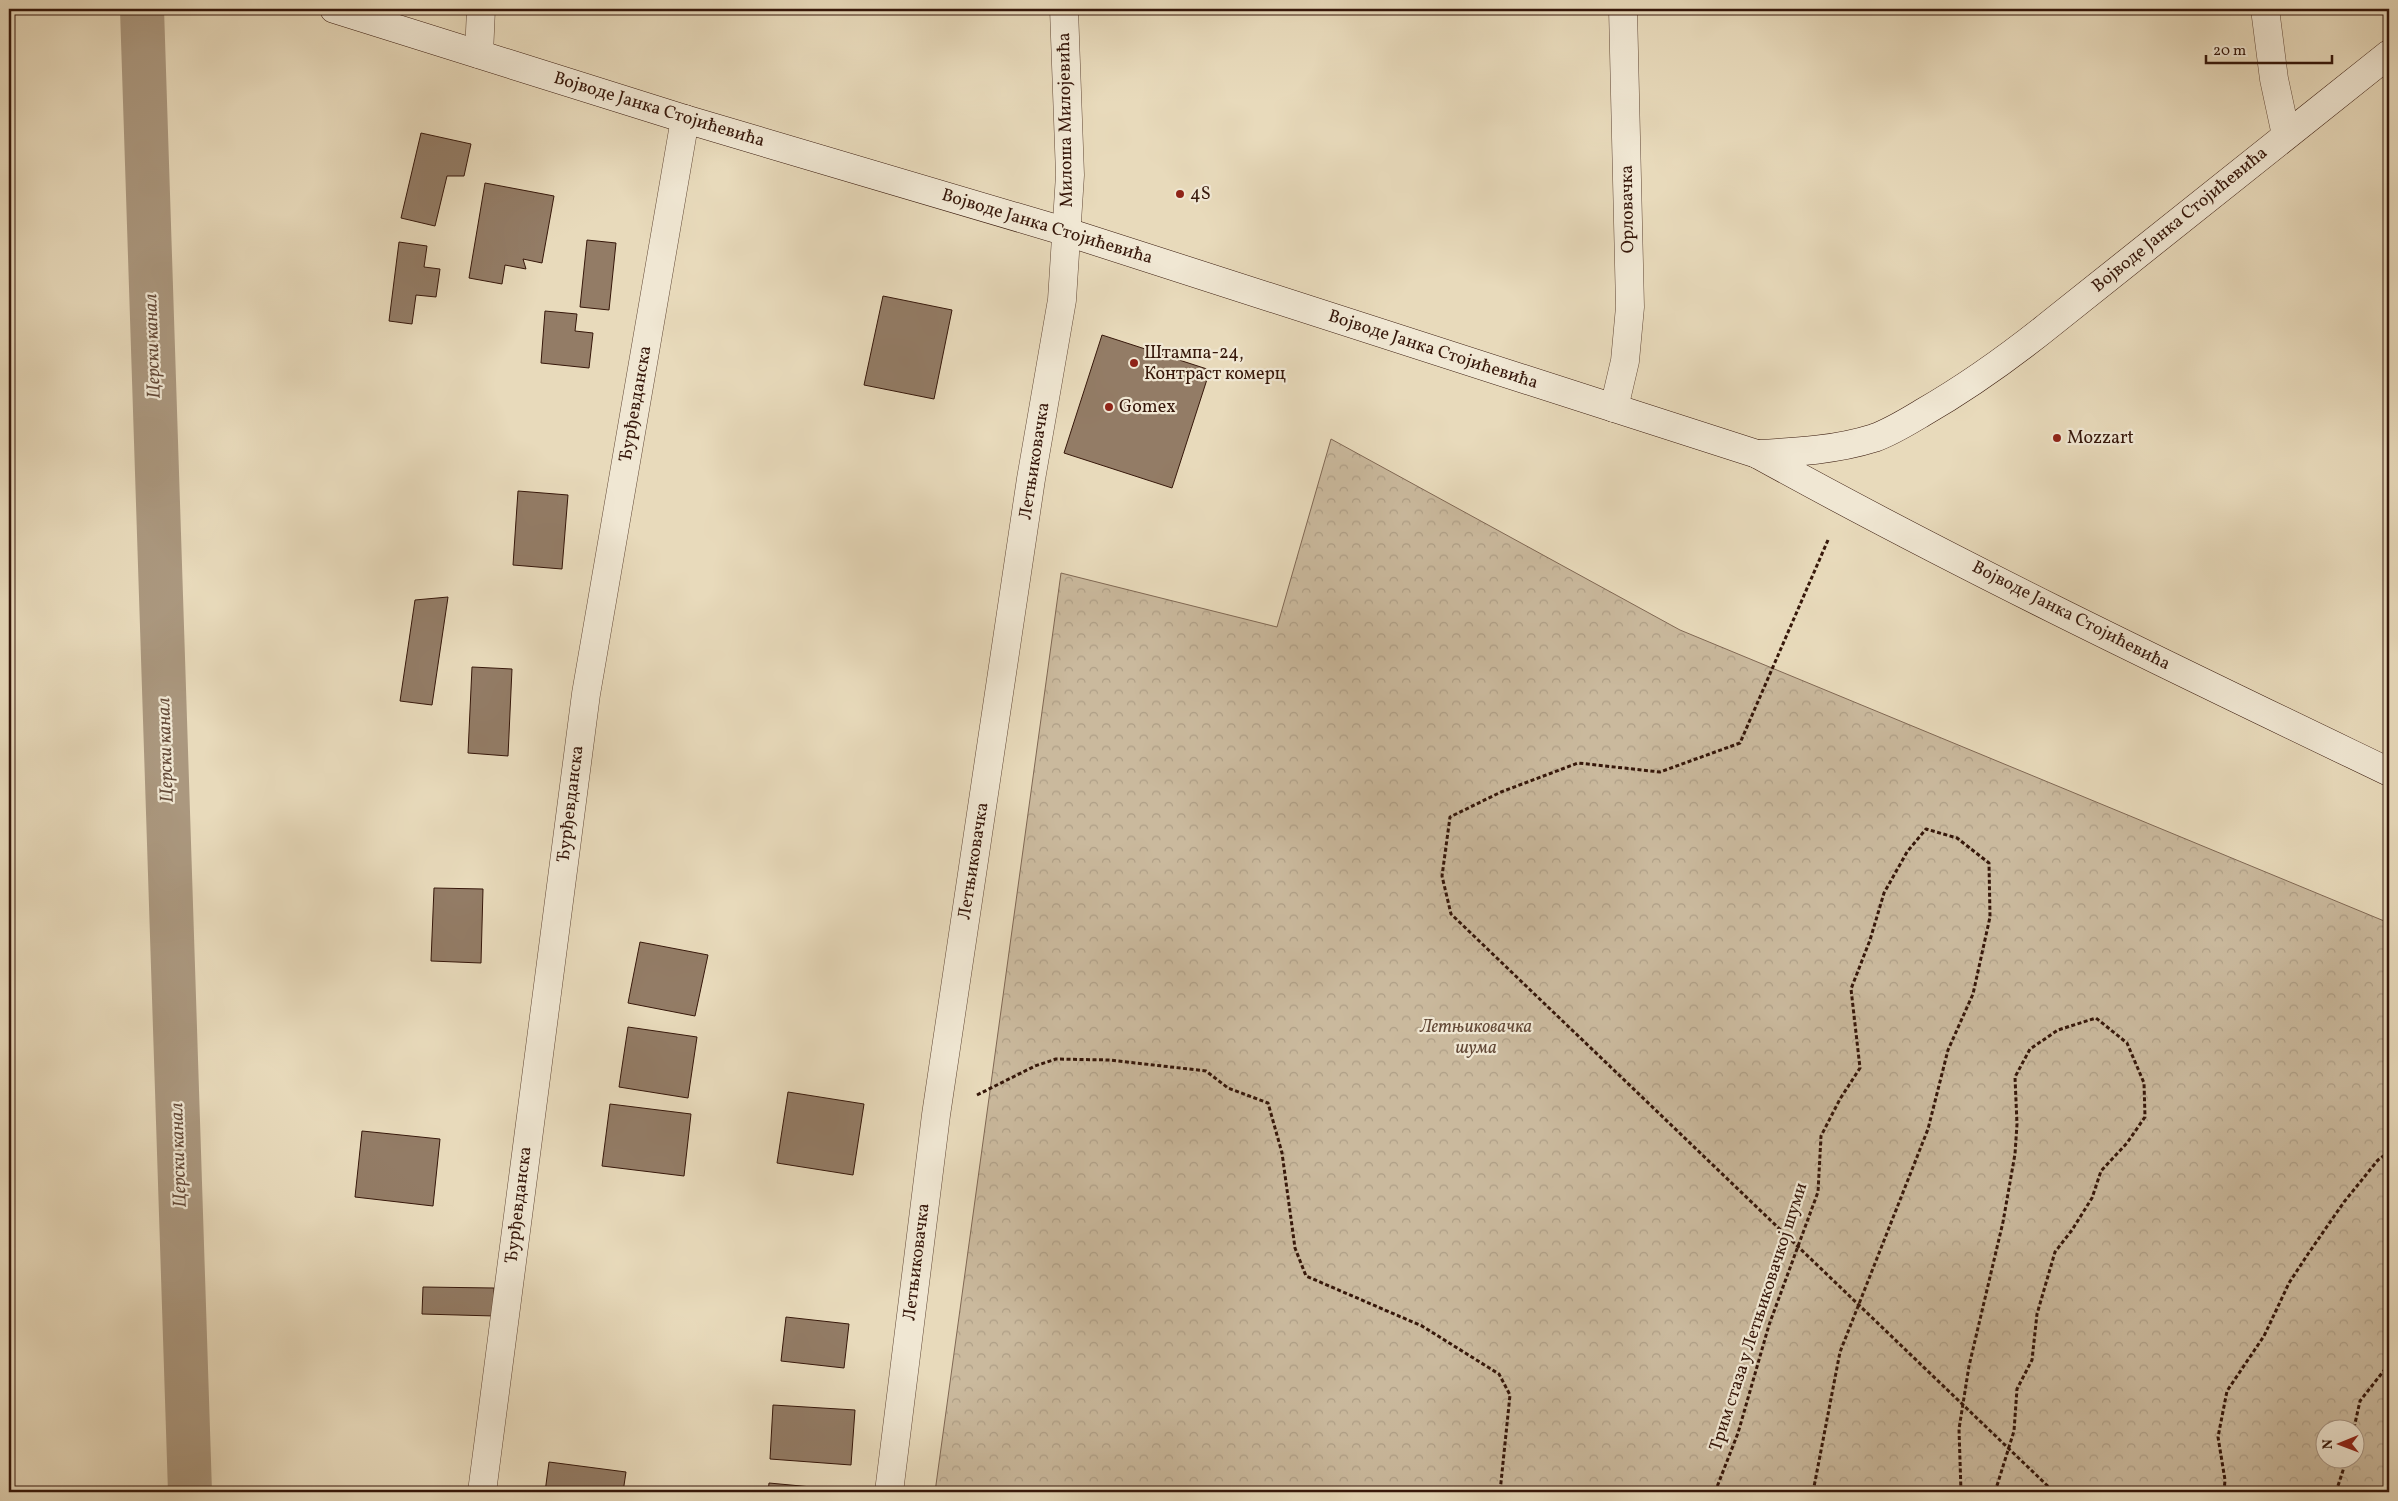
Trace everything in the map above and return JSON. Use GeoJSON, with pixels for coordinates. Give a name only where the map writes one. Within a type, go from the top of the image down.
{"type":"FeatureCollection","features":[{"type":"Feature","properties":{"kind":"street","name":"Војводе Јанка Стојићевића"},"geometry":{"type":"LineString","coordinates":[[334,9],[685,118],[1067,232],[1757,454],[1844,501],[2097,630],[2389,772]]}},
{"type":"Feature","properties":{"kind":"street"},"geometry":{"type":"LineString","coordinates":[[479,54],[482,9]]}},
{"type":"Feature","properties":{"kind":"street","name":"Милоша Милојевића"},"geometry":{"type":"LineString","coordinates":[[1064,9],[1070,175],[1067,232]]}},
{"type":"Feature","properties":{"kind":"street","name":"Орловачка"},"geometry":{"type":"LineString","coordinates":[[1614,408],[1625,361],[1630,307],[1623,9]]}},
{"type":"Feature","properties":{"kind":"street"},"geometry":{"type":"LineString","coordinates":[[2265,9],[2274,79],[2286,135]]}},
{"type":"Feature","properties":{"kind":"street","name":"Војводе Јанка Стојићевића"},"geometry":{"type":"LineString","coordinates":[[1757,454],[1800,452],[1842,446],[1876,437],[1952,396],[2007,358],[2389,54]]}},
{"type":"Feature","properties":{"kind":"street","name":"Ђурђевданска"},"geometry":{"type":"LineString","coordinates":[[482,1492],[586,694],[685,118]]}},
{"type":"Feature","properties":{"kind":"street","name":"Летњиковачка"},"geometry":{"type":"LineString","coordinates":[[889,1492],[936,1114],[1031,479],[1062,300],[1067,232]]}},
{"type":"Feature","properties":{"kind":"path"},"geometry":{"type":"LineString","coordinates":[[1828,540],[1740,743],[1660,772],[1578,763],[1501,792],[1450,817],[1442,876],[1451,914],[2054,1492]]}},
{"type":"Feature","properties":{"kind":"path","name":"Трим стаза у Летњиковачкој шуми"},"geometry":{"type":"LineString","coordinates":[[1715,1492],[1738,1434],[1769,1325],[1818,1192],[1821,1136],[1840,1099],[1860,1068],[1851,989],[1870,940],[1884,893],[1907,852],[1926,828],[1957,838],[1989,863],[1990,917],[1973,994],[1948,1050],[1928,1129],[1840,1352],[1812,1492]]}},
{"type":"Feature","properties":{"kind":"path"},"geometry":{"type":"LineString","coordinates":[[1961,1492],[1959,1429],[1969,1366],[2003,1222],[2015,1154],[2017,1124],[2015,1077],[2030,1049],[2058,1030],[2096,1018],[2127,1043],[2144,1083],[2145,1117],[2127,1142],[2101,1171],[2092,1198],[2072,1230],[2055,1252],[2037,1314],[2032,1360],[2017,1389],[2014,1431],[1995,1492]]}},
{"type":"Feature","properties":{"kind":"path"},"geometry":{"type":"LineString","coordinates":[[936,1114],[1035,1066],[1056,1059],[1110,1060],[1206,1071],[1228,1088],[1268,1103],[1282,1153],[1295,1248],[1306,1276],[1422,1326],[1499,1374],[1510,1395],[1500,1492]]}},
{"type":"Feature","properties":{"kind":"path"},"geometry":{"type":"LineString","coordinates":[[2224,1492],[2225,1480],[2218,1436],[2227,1391],[2264,1336],[2289,1283],[2308,1254],[2344,1202],[2378,1160],[2389,1152]]}},
{"type":"Feature","properties":{"kind":"path"},"geometry":{"type":"LineString","coordinates":[[2356,1418],[2360,1401],[2389,1364]]}},
{"type":"Feature","properties":{"kind":"path"},"geometry":{"type":"LineString","coordinates":[[2336,1492],[2344,1468]]}},
{"type":"Feature","properties":{"kind":"green space","name":"Летњиковачка шума"},"geometry":{"type":"Polygon","coordinates":[[[1331,439],[1680,630],[2389,923],[2389,1492],[935,1492],[1061,573],[1277,627],[1331,439]]]}},
{"type":"Feature","properties":{"kind":"building"},"geometry":{"type":"Polygon","coordinates":[[[421,133],[471,144],[464,176],[447,176],[435,226],[401,218],[421,133]]]}},
{"type":"Feature","properties":{"kind":"building"},"geometry":{"type":"Polygon","coordinates":[[[485,183],[554,196],[542,263],[523,259],[526,269],[505,265],[502,284],[469,278],[485,183]]]}},
{"type":"Feature","properties":{"kind":"building"},"geometry":{"type":"Polygon","coordinates":[[[587,240],[616,243],[609,310],[580,307],[587,240]]]}},
{"type":"Feature","properties":{"kind":"building"},"geometry":{"type":"Polygon","coordinates":[[[399,242],[427,246],[424,267],[440,269],[436,297],[416,295],[412,324],[389,321],[399,242]]]}},
{"type":"Feature","properties":{"kind":"building"},"geometry":{"type":"Polygon","coordinates":[[[883,296],[952,310],[934,399],[864,385],[883,296]]]}},
{"type":"Feature","properties":{"kind":"building"},"geometry":{"type":"Polygon","coordinates":[[[545,311],[577,314],[575,331],[593,333],[589,368],[541,363],[545,311]]]}},
{"type":"Feature","properties":{"kind":"building"},"geometry":{"type":"Polygon","coordinates":[[[1102,335],[1210,370],[1172,488],[1064,453],[1102,335]]]}},
{"type":"Feature","properties":{"kind":"building"},"geometry":{"type":"Polygon","coordinates":[[[518,491],[568,495],[562,569],[513,565],[518,491]]]}},
{"type":"Feature","properties":{"kind":"building"},"geometry":{"type":"Polygon","coordinates":[[[448,597],[432,705],[400,701],[415,600],[448,597]]]}},
{"type":"Feature","properties":{"kind":"building"},"geometry":{"type":"Polygon","coordinates":[[[472,667],[512,669],[508,756],[468,753],[472,667]]]}},
{"type":"Feature","properties":{"kind":"building"},"geometry":{"type":"Polygon","coordinates":[[[434,888],[483,889],[481,963],[431,961],[434,888]]]}},
{"type":"Feature","properties":{"kind":"building"},"geometry":{"type":"Polygon","coordinates":[[[640,942],[708,955],[695,1016],[628,1003],[640,942]]]}},
{"type":"Feature","properties":{"kind":"building"},"geometry":{"type":"Polygon","coordinates":[[[628,1027],[697,1037],[688,1098],[619,1087],[628,1027]]]}},
{"type":"Feature","properties":{"kind":"building"},"geometry":{"type":"Polygon","coordinates":[[[788,1092],[864,1104],[853,1175],[777,1163],[788,1092]]]}},
{"type":"Feature","properties":{"kind":"building"},"geometry":{"type":"Polygon","coordinates":[[[610,1104],[691,1114],[684,1176],[602,1166],[610,1104]]]}},
{"type":"Feature","properties":{"kind":"building"},"geometry":{"type":"Polygon","coordinates":[[[362,1131],[440,1139],[433,1206],[355,1197],[362,1131]]]}},
{"type":"Feature","properties":{"kind":"building"},"geometry":{"type":"Polygon","coordinates":[[[423,1287],[494,1288],[494,1316],[422,1314],[423,1287]]]}},
{"type":"Feature","properties":{"kind":"building"},"geometry":{"type":"Polygon","coordinates":[[[786,1317],[849,1324],[844,1368],[781,1361],[786,1317]]]}},
{"type":"Feature","properties":{"kind":"building"},"geometry":{"type":"Polygon","coordinates":[[[773,1405],[855,1410],[851,1465],[770,1459],[773,1405]]]}},
{"type":"Feature","properties":{"kind":"building"},"geometry":{"type":"Polygon","coordinates":[[[549,1462],[626,1472],[623,1492],[545,1492],[549,1462]]]}},
{"type":"Feature","properties":{"kind":"building"},"geometry":{"type":"Polygon","coordinates":[[[769,1483],[844,1490],[843,1492],[768,1492],[769,1483]]]}},
{"type":"Feature","properties":{"kind":"waterway","name":"Церски канал"},"geometry":{"type":"LineString","coordinates":[[142,9],[190,1492]]}},
{"type":"Feature","properties":{"kind":"place","name":"4S"},"geometry":{"type":"Point","coordinates":[1180,194]}},
{"type":"Feature","properties":{"kind":"place","name":"Штампа-24, Контраст комерц"},"geometry":{"type":"Point","coordinates":[1134,363]}},
{"type":"Feature","properties":{"kind":"place","name":"Gomex"},"geometry":{"type":"Point","coordinates":[1109,407]}},
{"type":"Feature","properties":{"kind":"place","name":"Mozzart"},"geometry":{"type":"Point","coordinates":[2057,438]}}]}
